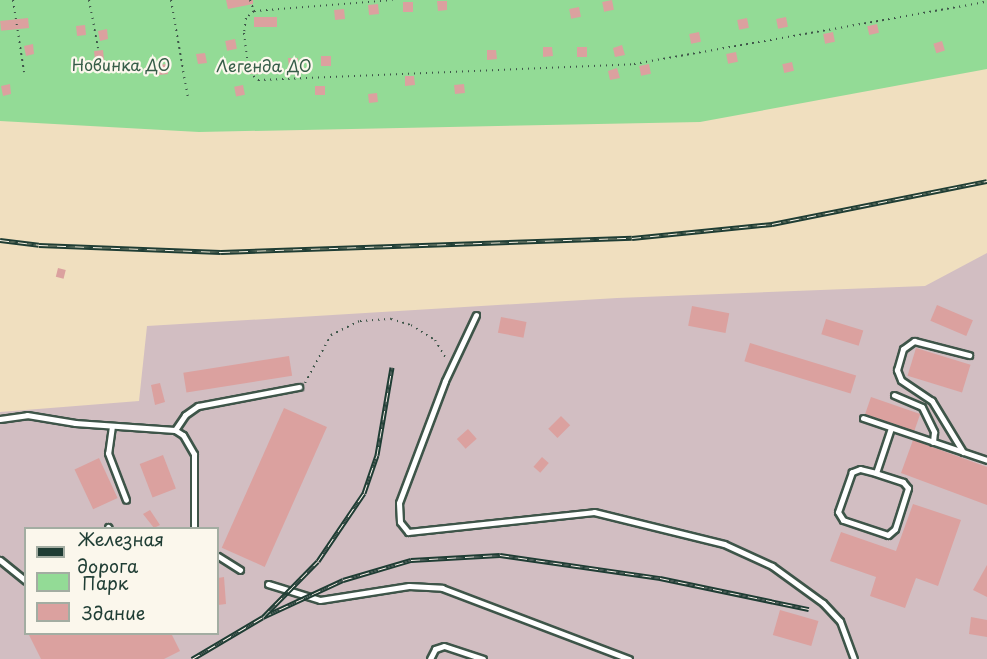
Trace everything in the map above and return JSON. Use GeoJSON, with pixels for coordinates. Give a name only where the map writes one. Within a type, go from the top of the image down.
{"type":"FeatureCollection","features":[{"type":"Feature","properties":{"kind":"lane"},"geometry":{"type":"LineString","coordinates":[[476,315],[445,381],[397,509],[408,532],[594,512],[724,544],[772,566],[824,603],[840,621],[854,659]]}},
{"type":"Feature","properties":{"kind":"lane"},"geometry":{"type":"LineString","coordinates":[[963,452],[932,401],[902,380],[897,370],[903,349],[914,341],[969,355]]}},
{"type":"Feature","properties":{"kind":"lane"},"geometry":{"type":"LineString","coordinates":[[175,430],[185,415],[198,406],[299,387]]}},
{"type":"Feature","properties":{"kind":"lane"},"geometry":{"type":"LineString","coordinates":[[894,396],[922,407],[934,432],[933,442]]}},
{"type":"Feature","properties":{"kind":"lane"},"geometry":{"type":"LineString","coordinates":[[0,419],[27,415],[112,426],[175,430],[189,441],[195,454],[194,527]]}},
{"type":"Feature","properties":{"kind":"lane"},"geometry":{"type":"LineString","coordinates":[[863,418],[987,459]]}},
{"type":"Feature","properties":{"kind":"lane"},"geometry":{"type":"LineString","coordinates":[[112,426],[108,453],[126,500]]}},
{"type":"Feature","properties":{"kind":"lane"},"geometry":{"type":"LineString","coordinates":[[876,473],[891,428]]}},
{"type":"Feature","properties":{"kind":"lane"},"geometry":{"type":"LineString","coordinates":[[860,469],[876,473],[908,488],[895,529],[888,535],[843,520],[838,512],[852,472],[860,469]]}},
{"type":"Feature","properties":{"kind":"lane"},"geometry":{"type":"LineString","coordinates":[[219,557],[240,570]]}},
{"type":"Feature","properties":{"kind":"lane"},"geometry":{"type":"LineString","coordinates":[[0,560],[24,579]]}},
{"type":"Feature","properties":{"kind":"lane"},"geometry":{"type":"LineString","coordinates":[[268,584],[320,600],[409,586],[442,588],[629,659]]}},
{"type":"Feature","properties":{"kind":"lane"},"geometry":{"type":"LineString","coordinates":[[430,659],[435,649],[444,646],[483,659]]}},
{"type":"Feature","properties":{"kind":"path"},"geometry":{"type":"LineString","coordinates":[[13,0],[24,72]]}},
{"type":"Feature","properties":{"kind":"path"},"geometry":{"type":"LineString","coordinates":[[89,0],[98,48]]}},
{"type":"Feature","properties":{"kind":"path"},"geometry":{"type":"LineString","coordinates":[[171,0],[188,98]]}},
{"type":"Feature","properties":{"kind":"path"},"geometry":{"type":"LineString","coordinates":[[250,0],[254,11]]}},
{"type":"Feature","properties":{"kind":"path"},"geometry":{"type":"LineString","coordinates":[[393,0],[254,11],[246,18],[244,33],[249,72],[258,80],[634,64],[987,2]]}},
{"type":"Feature","properties":{"kind":"path"},"geometry":{"type":"LineString","coordinates":[[299,387],[306,381],[331,335],[350,324],[371,320],[401,321],[435,340],[446,356],[445,381]]}},
{"type":"Feature","properties":{"kind":"shaded area"},"geometry":{"type":"Polygon","coordinates":[[[987,253],[987,659],[0,659],[0,412],[139,401],[147,326],[617,298],[925,286],[987,253]]]}},
{"type":"Feature","properties":{"kind":"green space","name":"Легенда ДО"},"geometry":{"type":"Polygon","coordinates":[[[0,0],[987,0],[987,69],[700,122],[199,132],[0,121],[0,0]]]}},
{"type":"Feature","properties":{"kind":"building"},"geometry":{"type":"Polygon","coordinates":[[[226,0],[253,0],[253,4],[228,9],[226,0]]]}},
{"type":"Feature","properties":{"kind":"building"},"geometry":{"type":"Polygon","coordinates":[[[612,0],[614,10],[604,12],[602,2],[612,0]]]}},
{"type":"Feature","properties":{"kind":"building"},"geometry":{"type":"Polygon","coordinates":[[[437,1],[447,1],[447,10],[438,11],[437,1]]]}},
{"type":"Feature","properties":{"kind":"building"},"geometry":{"type":"Polygon","coordinates":[[[403,2],[413,2],[413,12],[403,12],[403,2]]]}},
{"type":"Feature","properties":{"kind":"building"},"geometry":{"type":"Polygon","coordinates":[[[378,4],[379,14],[369,15],[368,5],[378,4]]]}},
{"type":"Feature","properties":{"kind":"building"},"geometry":{"type":"Polygon","coordinates":[[[579,7],[581,17],[571,19],[569,9],[579,7]]]}},
{"type":"Feature","properties":{"kind":"building"},"geometry":{"type":"Polygon","coordinates":[[[344,9],[345,19],[335,20],[334,10],[344,9]]]}},
{"type":"Feature","properties":{"kind":"building"},"geometry":{"type":"Polygon","coordinates":[[[254,17],[277,17],[277,27],[254,27],[254,17]]]}},
{"type":"Feature","properties":{"kind":"building"},"geometry":{"type":"Polygon","coordinates":[[[786,17],[788,27],[778,29],[776,19],[786,17]]]}},
{"type":"Feature","properties":{"kind":"building"},"geometry":{"type":"Polygon","coordinates":[[[28,18],[29,28],[1,31],[0,21],[28,18]]]}},
{"type":"Feature","properties":{"kind":"building"},"geometry":{"type":"Polygon","coordinates":[[[747,18],[749,28],[739,30],[737,20],[747,18]]]}},
{"type":"Feature","properties":{"kind":"building"},"geometry":{"type":"Polygon","coordinates":[[[877,24],[879,33],[869,35],[867,26],[877,24]]]}},
{"type":"Feature","properties":{"kind":"building"},"geometry":{"type":"Polygon","coordinates":[[[85,25],[86,35],[77,36],[76,26],[85,25]]]}},
{"type":"Feature","properties":{"kind":"building"},"geometry":{"type":"Polygon","coordinates":[[[107,29],[108,39],[100,41],[98,31],[107,29]]]}},
{"type":"Feature","properties":{"kind":"building"},"geometry":{"type":"Polygon","coordinates":[[[699,32],[701,42],[691,44],[689,34],[699,32]]]}},
{"type":"Feature","properties":{"kind":"building"},"geometry":{"type":"Polygon","coordinates":[[[833,32],[835,42],[825,44],[823,34],[833,32]]]}},
{"type":"Feature","properties":{"kind":"building"},"geometry":{"type":"Polygon","coordinates":[[[235,39],[237,49],[227,51],[225,41],[235,39]]]}},
{"type":"Feature","properties":{"kind":"building"},"geometry":{"type":"Polygon","coordinates":[[[942,41],[945,51],[936,53],[933,44],[942,41]]]}},
{"type":"Feature","properties":{"kind":"building"},"geometry":{"type":"Polygon","coordinates":[[[33,44],[34,54],[26,56],[24,46],[33,44]]]}},
{"type":"Feature","properties":{"kind":"building"},"geometry":{"type":"Polygon","coordinates":[[[622,45],[625,55],[615,57],[613,48],[622,45]]]}},
{"type":"Feature","properties":{"kind":"building"},"geometry":{"type":"Polygon","coordinates":[[[543,47],[552,47],[553,56],[543,57],[543,47]]]}},
{"type":"Feature","properties":{"kind":"building"},"geometry":{"type":"Polygon","coordinates":[[[577,47],[587,47],[587,57],[577,57],[577,47]]]}},
{"type":"Feature","properties":{"kind":"building"},"geometry":{"type":"Polygon","coordinates":[[[103,50],[104,60],[95,61],[94,51],[103,50]]]}},
{"type":"Feature","properties":{"kind":"building"},"geometry":{"type":"Polygon","coordinates":[[[487,50],[496,50],[497,59],[487,60],[487,50]]]}},
{"type":"Feature","properties":{"kind":"building"},"geometry":{"type":"Polygon","coordinates":[[[736,52],[738,62],[728,64],[726,54],[736,52]]]}},
{"type":"Feature","properties":{"kind":"building"},"geometry":{"type":"Polygon","coordinates":[[[205,53],[207,63],[198,64],[196,54],[205,53]]]}},
{"type":"Feature","properties":{"kind":"building"},"geometry":{"type":"Polygon","coordinates":[[[321,56],[331,56],[331,66],[321,66],[321,56]]]}},
{"type":"Feature","properties":{"kind":"building"},"geometry":{"type":"Polygon","coordinates":[[[288,58],[298,58],[298,67],[289,68],[288,58]]]}},
{"type":"Feature","properties":{"kind":"building"},"geometry":{"type":"Polygon","coordinates":[[[792,62],[794,71],[784,73],[782,64],[792,62]]]}},
{"type":"Feature","properties":{"kind":"building"},"geometry":{"type":"Polygon","coordinates":[[[167,64],[168,74],[159,75],[158,65],[167,64]]]}},
{"type":"Feature","properties":{"kind":"building"},"geometry":{"type":"Polygon","coordinates":[[[250,64],[260,64],[260,74],[250,74],[250,64]]]}},
{"type":"Feature","properties":{"kind":"building"},"geometry":{"type":"Polygon","coordinates":[[[649,64],[651,74],[641,76],[639,66],[649,64]]]}},
{"type":"Feature","properties":{"kind":"building"},"geometry":{"type":"Polygon","coordinates":[[[617,68],[620,78],[610,80],[608,71],[617,68]]]}},
{"type":"Feature","properties":{"kind":"building"},"geometry":{"type":"Polygon","coordinates":[[[405,76],[414,76],[415,85],[405,86],[405,76]]]}},
{"type":"Feature","properties":{"kind":"building"},"geometry":{"type":"Polygon","coordinates":[[[10,84],[11,94],[3,96],[1,86],[10,84]]]}},
{"type":"Feature","properties":{"kind":"building"},"geometry":{"type":"Polygon","coordinates":[[[464,84],[465,93],[455,94],[454,85],[464,84]]]}},
{"type":"Feature","properties":{"kind":"building"},"geometry":{"type":"Polygon","coordinates":[[[243,85],[245,95],[236,97],[234,87],[243,85]]]}},
{"type":"Feature","properties":{"kind":"building"},"geometry":{"type":"Polygon","coordinates":[[[315,86],[325,86],[325,95],[315,95],[315,86]]]}},
{"type":"Feature","properties":{"kind":"building"},"geometry":{"type":"Polygon","coordinates":[[[377,93],[378,102],[369,103],[368,94],[377,93]]]}},
{"type":"Feature","properties":{"kind":"building"},"geometry":{"type":"Polygon","coordinates":[[[58,268],[66,270],[64,279],[56,277],[58,268]]]}},
{"type":"Feature","properties":{"kind":"building"},"geometry":{"type":"Polygon","coordinates":[[[937,305],[973,320],[966,336],[930,321],[937,305]]]}},
{"type":"Feature","properties":{"kind":"building"},"geometry":{"type":"Polygon","coordinates":[[[692,306],[729,313],[725,333],[688,326],[692,306]]]}},
{"type":"Feature","properties":{"kind":"building"},"geometry":{"type":"Polygon","coordinates":[[[501,317],[527,322],[523,338],[498,333],[501,317]]]}},
{"type":"Feature","properties":{"kind":"building"},"geometry":{"type":"Polygon","coordinates":[[[826,319],[863,330],[859,346],[821,334],[826,319]]]}},
{"type":"Feature","properties":{"kind":"building"},"geometry":{"type":"Polygon","coordinates":[[[750,343],[856,375],[851,394],[744,361],[750,343]]]}},
{"type":"Feature","properties":{"kind":"building"},"geometry":{"type":"Polygon","coordinates":[[[916,348],[971,365],[962,392],[908,376],[916,348]]]}},
{"type":"Feature","properties":{"kind":"building"},"geometry":{"type":"Polygon","coordinates":[[[289,356],[292,376],[186,392],[183,373],[289,356]]]}},
{"type":"Feature","properties":{"kind":"building"},"geometry":{"type":"Polygon","coordinates":[[[160,383],[165,402],[155,405],[151,385],[160,383]]]}},
{"type":"Feature","properties":{"kind":"building"},"geometry":{"type":"Polygon","coordinates":[[[871,397],[920,414],[914,431],[865,414],[871,397]]]}},
{"type":"Feature","properties":{"kind":"building"},"geometry":{"type":"Polygon","coordinates":[[[284,408],[327,427],[265,567],[222,548],[284,408]]]}},
{"type":"Feature","properties":{"kind":"building"},"geometry":{"type":"Polygon","coordinates":[[[561,416],[570,425],[557,438],[548,429],[561,416]]]}},
{"type":"Feature","properties":{"kind":"building"},"geometry":{"type":"Polygon","coordinates":[[[468,429],[477,439],[466,449],[457,439],[468,429]]]}},
{"type":"Feature","properties":{"kind":"building"},"geometry":{"type":"Polygon","coordinates":[[[913,440],[987,467],[987,505],[901,473],[913,440]]]}},
{"type":"Feature","properties":{"kind":"building"},"geometry":{"type":"Polygon","coordinates":[[[163,455],[176,489],[153,498],[140,464],[163,455]]]}},
{"type":"Feature","properties":{"kind":"building"},"geometry":{"type":"Polygon","coordinates":[[[542,457],[549,463],[540,473],[533,467],[542,457]]]}},
{"type":"Feature","properties":{"kind":"building"},"geometry":{"type":"Polygon","coordinates":[[[99,458],[118,498],[93,509],[75,469],[99,458]]]}},
{"type":"Feature","properties":{"kind":"building"},"geometry":{"type":"Polygon","coordinates":[[[913,504],[961,520],[938,586],[916,578],[905,608],[870,596],[876,577],[830,561],[841,532],[896,551],[913,504]]]}},
{"type":"Feature","properties":{"kind":"building"},"geometry":{"type":"Polygon","coordinates":[[[150,510],[160,525],[153,527],[143,514],[150,510]]]}},
{"type":"Feature","properties":{"kind":"building"},"geometry":{"type":"Polygon","coordinates":[[[987,565],[987,597],[973,590],[987,565]]]}},
{"type":"Feature","properties":{"kind":"building"},"geometry":{"type":"Polygon","coordinates":[[[224,577],[226,604],[219,605],[219,578],[224,577]]]}},
{"type":"Feature","properties":{"kind":"building"},"geometry":{"type":"Polygon","coordinates":[[[780,610],[818,621],[811,646],[773,635],[780,610]]]}},
{"type":"Feature","properties":{"kind":"building"},"geometry":{"type":"Polygon","coordinates":[[[971,617],[987,620],[987,637],[969,634],[971,617]]]}},
{"type":"Feature","properties":{"kind":"building"},"geometry":{"type":"Polygon","coordinates":[[[29,635],[172,635],[180,651],[164,659],[41,659],[29,635]]]}},
{"type":"Feature","properties":{"kind":"railway"},"geometry":{"type":"LineString","coordinates":[[0,240],[39,245],[221,252],[632,238],[772,224],[987,181]]}},
{"type":"Feature","properties":{"kind":"railway"},"geometry":{"type":"LineString","coordinates":[[192,659],[263,617],[318,561],[364,493],[377,455],[392,367]]}},
{"type":"Feature","properties":{"kind":"railway"},"geometry":{"type":"LineString","coordinates":[[263,617],[343,580],[411,560],[500,555],[660,578],[809,609]]}},
{"type":"Feature","properties":{"kind":"park label","name":"Новинка ДО"},"geometry":{"type":"Point","coordinates":[121,64]}}]}
